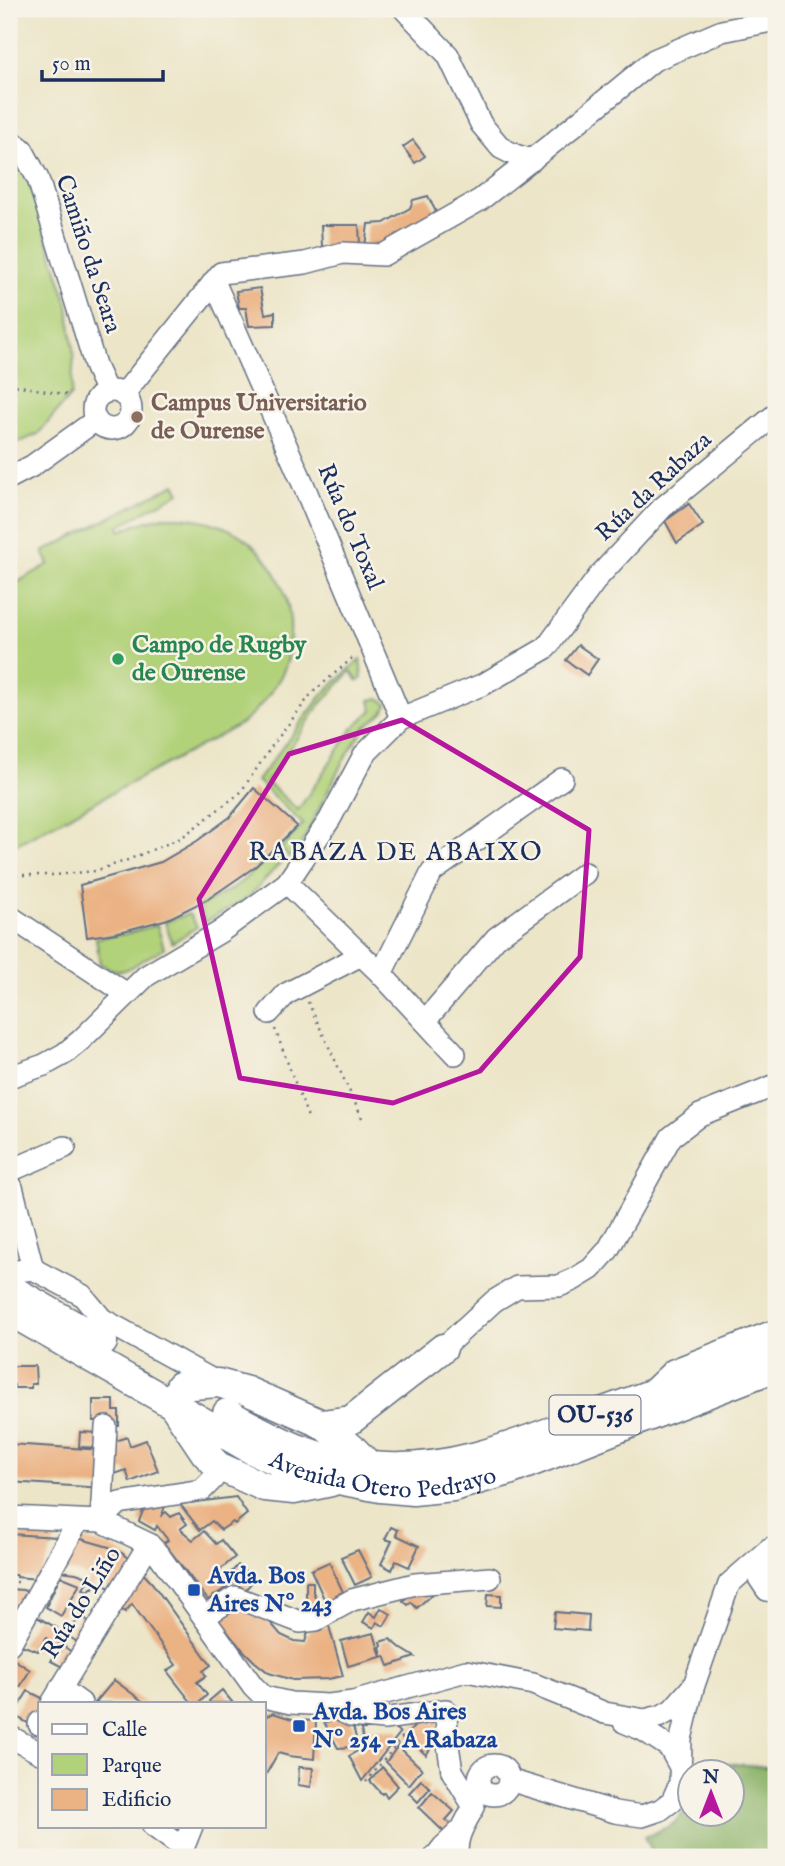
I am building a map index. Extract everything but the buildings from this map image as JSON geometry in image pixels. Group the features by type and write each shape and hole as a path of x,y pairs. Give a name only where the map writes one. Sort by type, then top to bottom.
{"main road":[{"name":"Avenida Otero Pedrayo","path":"18,1275 175,1394"},
{"name":"Avenida Otero Pedrayo","path":"9,1311 175,1394 216,1406 254,1451 301,1460 339,1480 380,1488 499,1450 776,1347"},
{"path":"322,1424 351,1420 443,1348"},
{"path":"175,1394 216,1406 247,1391 322,1424 362,1458 443,1348"},
{"name":"Avenida Otero Pedrayo","path":"301,1460 321,1457 362,1458 412,1479 453,1487 509,1471 776,1367"},
{"path":"175,1394 212,1460 264,1487 294,1490 339,1480"},
{"path":"212,1460 216,1406"},
{"path":"264,1487 301,1460 310,1439 293,1412"}],"street":[{"path":"404,9 449,55 481,124 501,148 532,160"},
{"path":"115,393 130,405 129,416 127,421 117,428 105,428 96,420 93,412 94,403 99,396 115,393 221,273 305,263 343,253 383,255 480,200 654,60 722,31 747,17 776,20"},
{"name":"Camiño da Seara","path":"9,139 22,149 38,179 96,368 115,393"},
{"name":"Rúa do Toxal","path":"215,281 401,718"},
{"name":"Rúa da Rabaza","path":"9,1077 44,1065 64,1054 146,976 220,932 287,883 330,819 364,755 401,718 484,684 546,648 599,576 662,509 776,414"},
{"path":"9,478 32,466 96,420"},
{"path":"381,974 432,872 562,779"},
{"path":"425,1021 496,938 585,873"},
{"path":"287,883 381,974 455,1054"},
{"path":"9,916 127,995"},
{"path":"269,1013 286,994 361,955"},
{"path":"443,1348 494,1301 517,1287 559,1286 592,1269 608,1250 671,1137 699,1115 776,1085"},
{"path":"9,1170 65,1147"},
{"path":"9,1185 12,1187 18,1275"},
{"path":"9,1248 18,1275"},
{"path":"18,1275 82,1295 102,1319 216,1406"},
{"path":"644,1397 673,1370 776,1330"},
{"path":"101,1521 106,1427"},
{"path":"101,1521 118,1503 202,1490 213,1479 212,1460"},
{"path":"9,1517 101,1521 149,1544 262,1700 328,1704 353,1702 466,1671 533,1684 605,1713 643,1730 669,1747 676,1760"},
{"path":"10,1644 78,1521"},
{"name":"Rúa do Liño","path":"77,1702 56,1696 149,1544"},
{"path":"680,1758 681,1739 694,1685 729,1584 776,1546"},
{"path":"776,1565 759,1578 767,1590 776,1592"},
{"path":"204,1617 235,1597 300,1622 316,1620 352,1600 415,1584 490,1578"},
{"path":"605,1713 645,1720 661,1716 673,1709 694,1685"},
{"path":"328,1704 351,1716 384,1719 446,1710 452,1771 479,1800"},
{"path":"9,1736 38,1752"},
{"path":"435,1857 460,1831 479,1800 502,1793 509,1780 615,1812 642,1816 660,1810 672,1801 676,1792"},
{"path":"156,1828 184,1846 191,1828"},
{"path":"458,1857 456,1849 460,1831"}],"path":[{"path":"9,384 68,395"},
{"path":"9,874 55,875 94,871 181,838 240,793 312,694 349,660 371,645"},
{"path":"301,986 362,1118"},
{"path":"269,1013 309,1120"},
{"path":"366,1782 421,1713"}],"highlighted area":[{"path":"402,720 589,830 580,957 480,1071 393,1103 240,1078 199,899 289,754"}],"green space":[{"path":"9,152 15,155 27,176 68,305 74,356 71,395 38,434 9,447"},
{"path":"175,484 180,492 119,526 120,531 143,522 177,517 220,525 248,541 277,575 287,602 290,616 289,656 284,671 269,695 243,723 9,848 9,587 49,564 43,552"},
{"path":"360,659 362,678 358,681 351,671 319,706 267,782 298,810 353,728 372,710 370,700 379,698 387,704 384,711 364,728 342,763 303,841 289,858 281,848 303,824 257,781 323,694"},
{"path":"274,853 282,861 249,897 205,922 198,907 234,888"},
{"path":"189,914 197,927 172,943 165,922"},
{"path":"157,925 164,948 122,971 100,964 96,938 125,934"},
{"path":"746,1765 776,1768 776,1857 655,1857 645,1837 676,1821 676,1828 746,1828"}],"place":[{"name":"Campus Universitario de Ourense","path":"137,417"},
{"name":"Campo de Rugby de Ourense","path":"118,659"},
{"name":"Avda. Bos Aires Nº 243","path":"194,1590"},
{"name":"Avda. Bos Aires Nº 254 - A Rabaza","path":"299,1726"}],"district":[{"name":"RABAZA DE ABAIXO","path":"396,852"}]}
